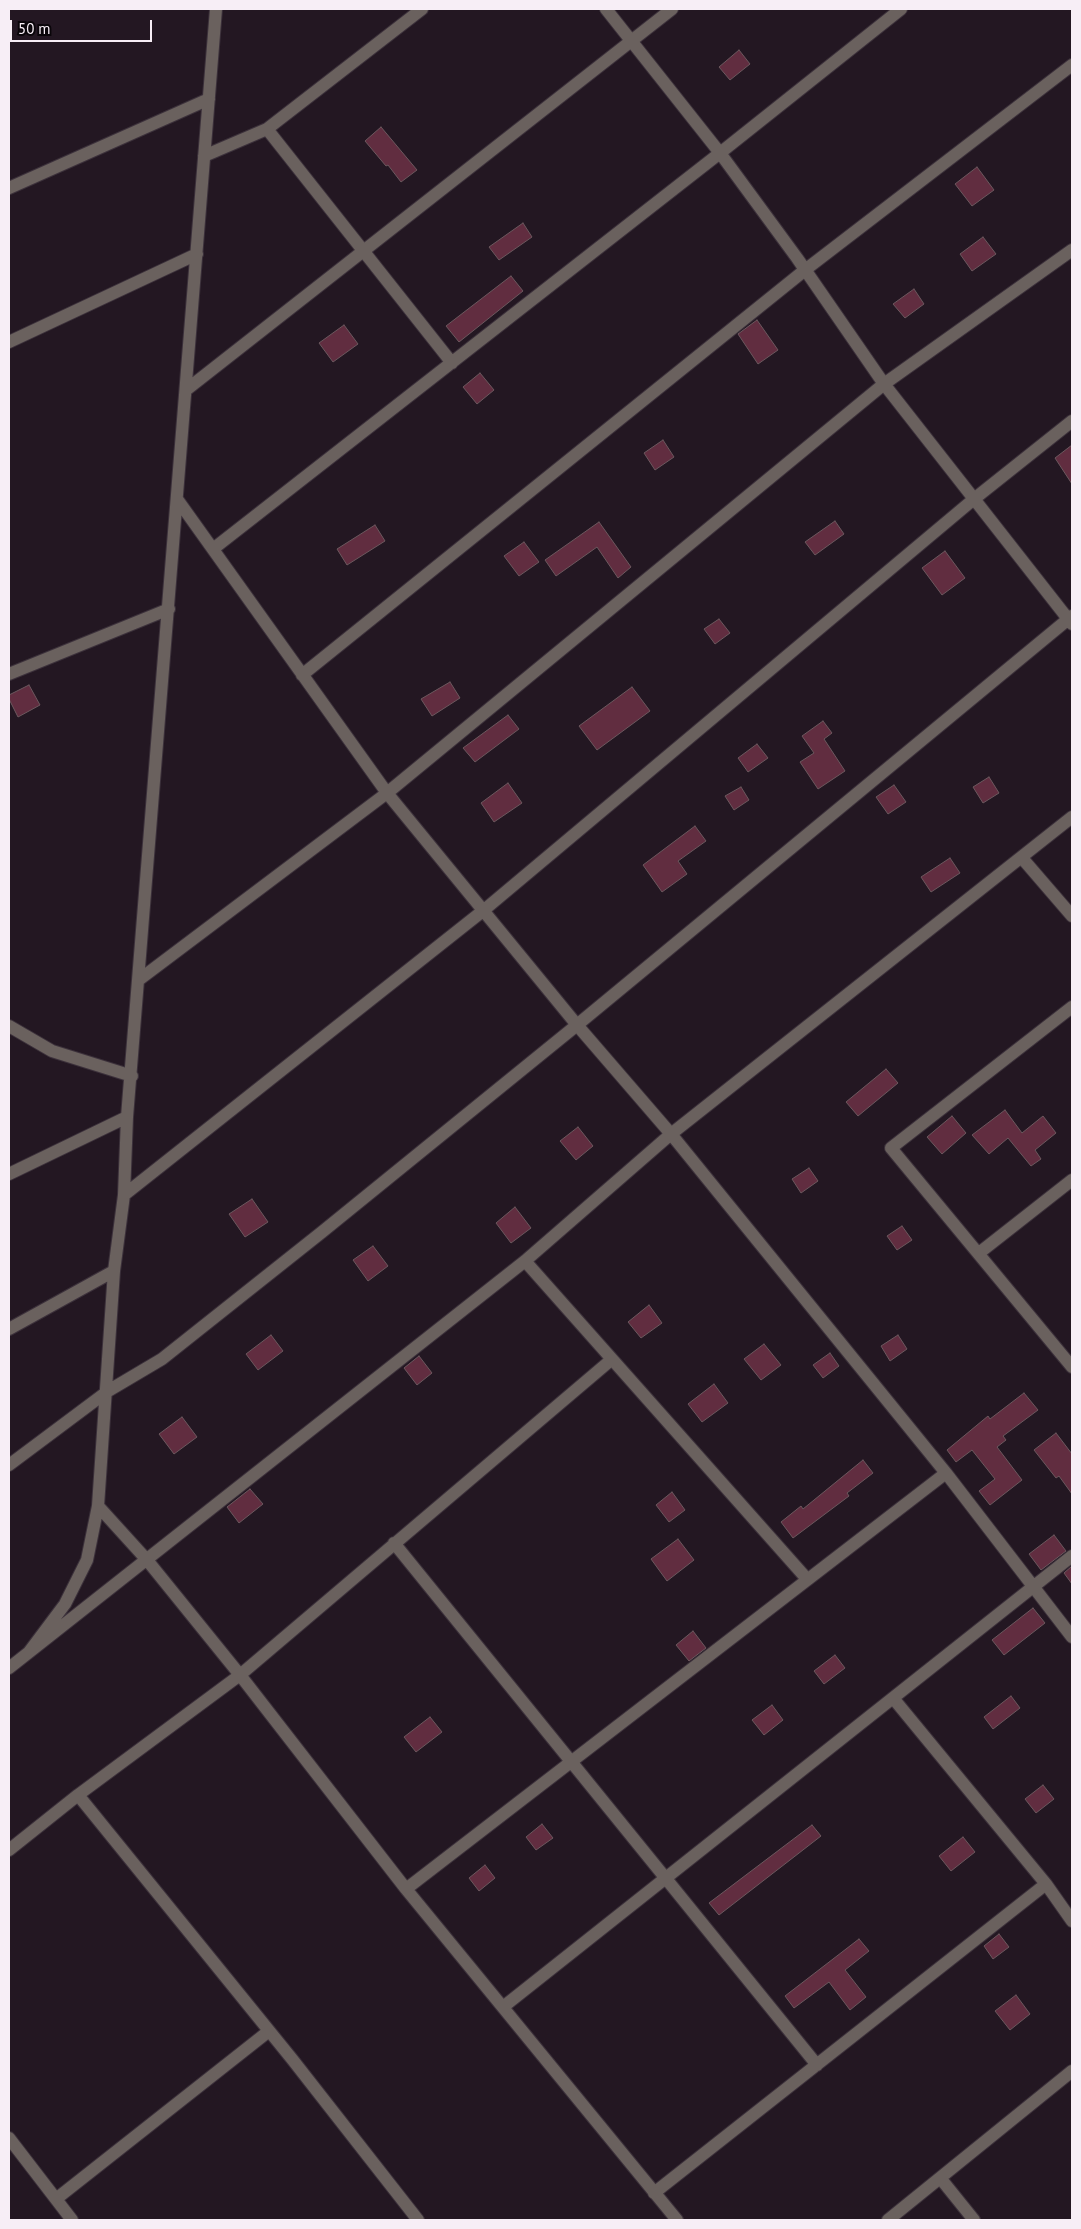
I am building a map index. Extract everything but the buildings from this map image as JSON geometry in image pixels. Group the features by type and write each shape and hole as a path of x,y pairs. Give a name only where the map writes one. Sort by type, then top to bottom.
{"street":[{"path":"29,1652 65,1604 86,1560 98,1506 108,1391 114,1271 124,1195 127,1117 140,979 216,9"},
{"path":"204,156 267,129 422,9"},
{"path":"9,1465 108,1391 162,1359 578,1025 1071,620 884,384 805,270 720,153 606,9"},
{"path":"186,390 365,252 672,9"},
{"path":"213,549 720,153 901,9"},
{"path":"302,674 805,270 1072,65"},
{"path":"9,188 209,99"},
{"path":"267,129 452,363"},
{"path":"140,979 386,793 884,384 1072,250"},
{"path":"9,342 197,254"},
{"path":"124,1195 484,910 974,499 1072,421"},
{"path":"177,499 386,793 671,1134 946,1473 1072,1637"},
{"path":"9,674 169,609"},
{"path":"9,1668 525,1261 671,1134 1072,817"},
{"path":"1022,858 1072,916"},
{"path":"1072,1007 891,1148 1072,1367"},
{"path":"9,1026 52,1051 132,1076"},
{"path":"9,1174 127,1117"},
{"path":"978,1253 1072,1180"},
{"path":"525,1261 807,1579"},
{"path":"9,1329 114,1271"},
{"path":"9,1850 78,1795 240,1675 612,1360"},
{"path":"406,1889 570,1760 946,1473"},
{"path":"98,1506 147,1560 240,1675 406,1889 504,2006 676,2220"},
{"path":"394,1543 816,2065"},
{"path":"504,2006 1072,1556"},
{"path":"893,1698 1046,1884 1072,1920"},
{"path":"78,1795 269,2031 418,2220"},
{"path":"654,2193 1046,1884"},
{"path":"56,2199 269,2031"},
{"path":"888,2220 1072,2071"},
{"path":"9,2138 72,2220"},
{"path":"941,2178 974,2220"}]}
